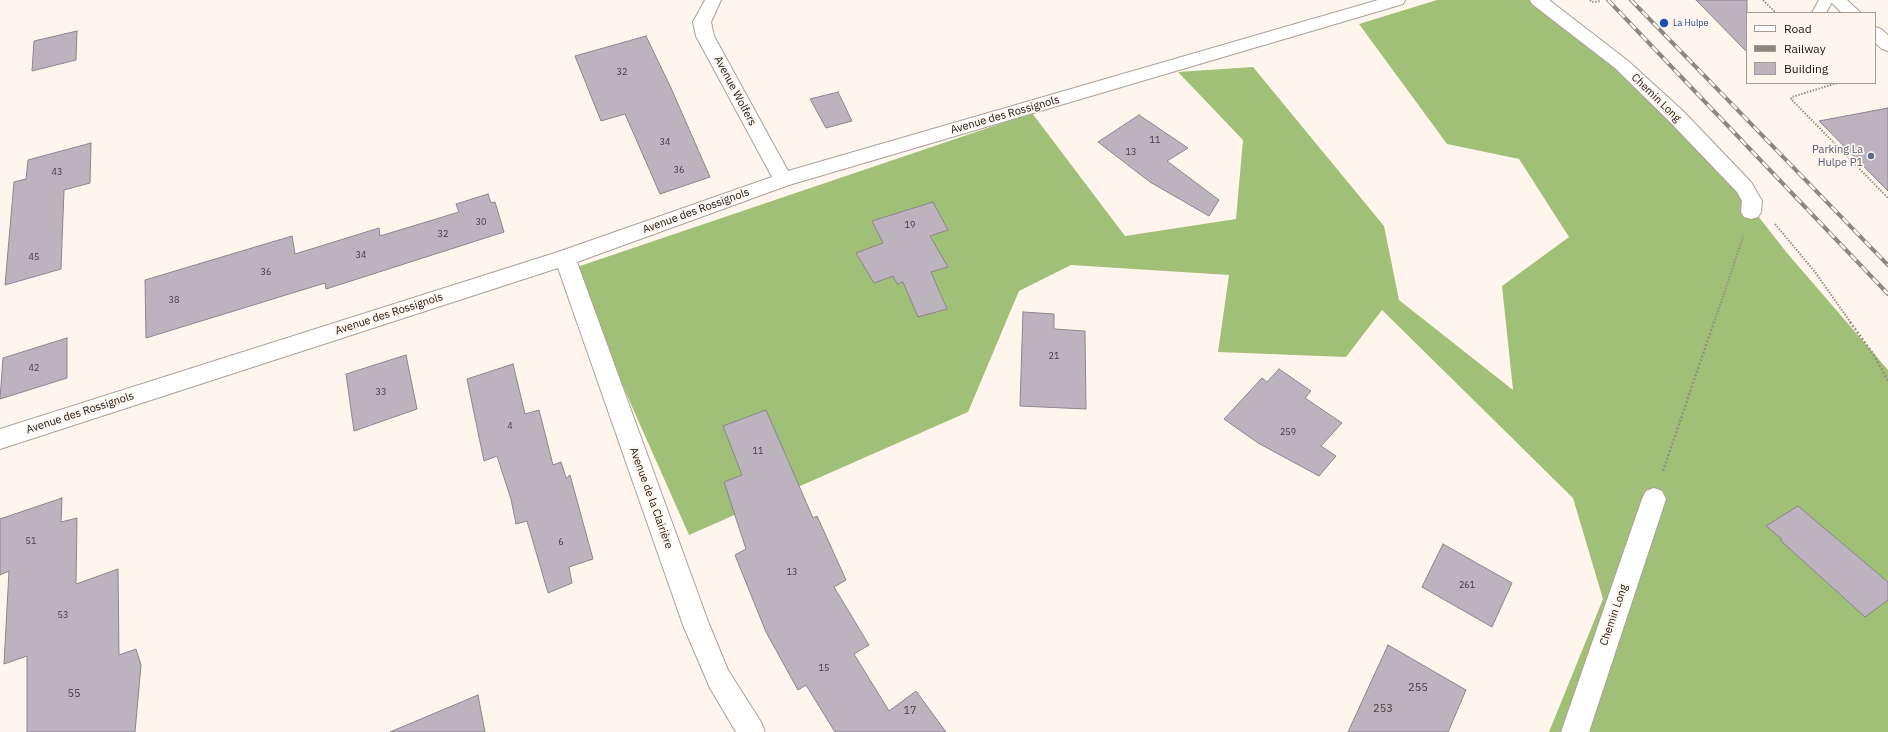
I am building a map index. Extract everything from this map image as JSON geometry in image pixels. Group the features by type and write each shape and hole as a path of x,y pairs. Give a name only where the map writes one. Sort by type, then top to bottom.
{"street":[{"name":"Avenue Wolfers","path":"713,0 702,22 705,36 783,180"},
{"name":"Avenue des Rossignols","path":"0,439 565,258 783,180 1397,0"},
{"name":"Chemin Long","path":"1538,0 1621,64 1722,162 1744,187 1752,206"},
{"path":"1837,0 1851,12"},
{"path":"1876,34 1888,45"},
{"name":"Avenue de la Clairière","path":"565,258 696,625 719,679 751,732"},
{"name":"Chemin Long","path":"1575,732 1654,499"}],"lane":[{"path":"1820,12 1826,0"}],"path":[{"path":"1590,0 1592,2 1601,1"},
{"path":"1763,0 1775,12"},
{"path":"1834,84 1792,96 1791,99 1888,198"},
{"path":"1654,499 1752,206 1785,236 1815,272 1874,355 1888,381"}],"green space":[{"path":"1437,0 1529,0 1625,72 1686,124 1787,253 1888,370 1888,732 1549,732 1603,599 1573,498 1382,310 1346,357 1218,352 1229,275 1071,265 1019,291 968,412 689,535 571,269 1032,113 1125,236 1236,219 1243,140 1178,72 1253,67 1384,226 1399,300 1513,390 1502,286 1569,237 1519,159 1447,144 1359,24"}],"building":[{"path":"1696,0 1747,0 1746,51"},
{"path":"77,31 76,60 32,71 34,41"},
{"path":"646,36 671,88 710,177 660,194 625,114 601,121 575,56"},
{"path":"838,92 852,121 826,128 810,99"},
{"name":"Parking La Hulpe P1","path":"1888,108 1888,191 1819,121"},
{"path":"1139,115 1188,148 1167,161 1219,200 1209,216 1150,182 1098,142"},
{"path":"91,143 90,183 64,190 61,269 5,285 14,182 26,179 28,160"},
{"path":"488,194 491,203 495,202 504,232 326,289 325,283 146,338 145,280 292,236 295,254 379,228 380,236 459,212 456,204"},
{"path":"933,202 948,230 930,236 948,267 931,272 947,309 918,317 903,282 897,284 893,276 874,283 856,253 883,243 872,221"},
{"path":"1023,312 1054,314 1054,329 1085,331 1086,409 1020,406"},
{"path":"67,338 67,378 0,399 3,358"},
{"path":"406,355 417,409 354,431 346,374"},
{"path":"513,364 525,414 539,410 553,465 561,462 566,478 570,475 593,559 569,567 572,583 548,593 527,521 516,524 511,499 497,456 484,461 467,379"},
{"path":"1279,369 1311,391 1305,398 1342,423 1321,446 1336,456 1319,476 1258,443 1224,419 1262,378 1267,382"},
{"path":"766,410 813,518 817,516 846,580 834,587 869,645 854,654 889,711 916,691 946,732 835,732 806,685 798,690 766,632 735,555 746,549 724,482 742,475 723,426"},
{"path":"62,498 61,522 77,518 76,584 118,569 119,655 136,649 141,665 135,732 27,732 27,656 4,664 9,571 0,575 0,519"},
{"path":"1798,506 1888,582 1888,600 1865,617 1780,540 1782,539 1766,526"},
{"path":"1443,544 1512,583 1492,627 1422,587"},
{"path":"1388,645 1466,690 1448,732 1348,732"},
{"path":"478,695 485,732 390,732"}],"railway":[{"path":"1608,0 1888,294"},
{"path":"1631,0 1888,265"}],"place":[{"name":"La Hulpe","path":"1664,23"},
{"name":"Parking La Hulpe P1","path":"1871,156"}]}
